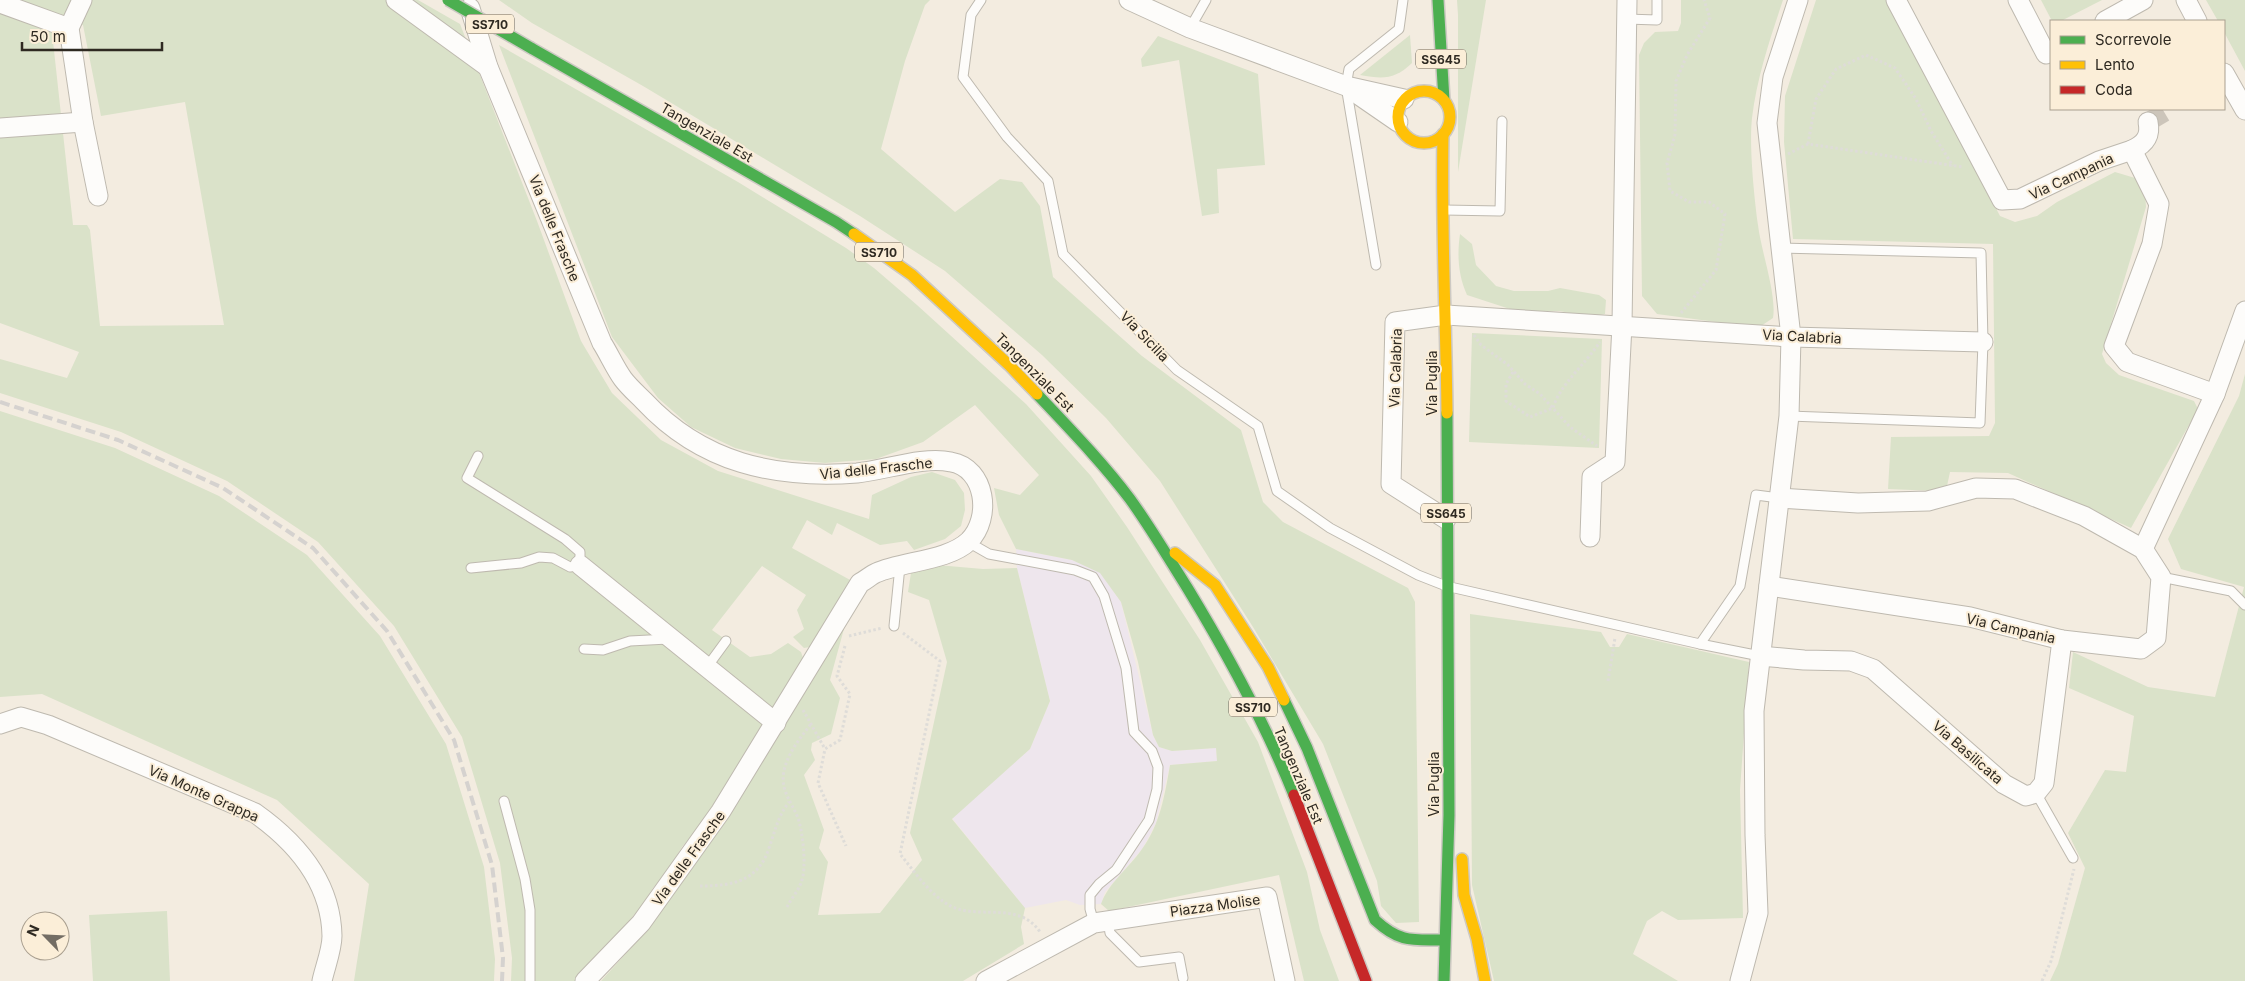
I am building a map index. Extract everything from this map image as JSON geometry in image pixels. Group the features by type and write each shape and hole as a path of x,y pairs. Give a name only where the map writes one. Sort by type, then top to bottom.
{"main road":[{"name":"Tangenziale Est","path":"448,0 836,222 912,275 1009,365 1091,451 1158,540 1224,648 1279,758 1366,981"},
{"name":"SS645","path":"1438,0 1444,100 1450,111 1450,123 1444,134"},
{"name":"SS645","path":"1429,54 1438,18"},
{"path":"1444,100 1437,94 1415,90 1398,110 1398,122 1403,134 1413,141 1424,143 1434,141 1444,134"},
{"name":"Via Puglia","path":"1444,134 1441,210 1446,314 1446,586 1449,815 1444,981"},
{"path":"1413,141 1420,158"},
{"name":"Via Puglia","path":"1431,184 1441,210"},
{"path":"1158,540 1215,585 1268,667 1307,748 1375,920 1391,935 1415,940 1444,940"},
{"path":"1449,815 1462,847 1464,895 1477,939 1486,981"},
{"path":"1327,884 1347,967"}],"street":[{"path":"82,0 69,28 83,122 98,196"},
{"path":"396,0 488,67"},
{"name":"Via delle Frasche","path":"467,0 488,67 602,343 623,379 655,413 684,436 720,456 762,469 807,475 859,473 929,460 952,462 969,472 978,483 984,501 980,524 968,542 946,553 876,573 860,583 794,695 721,811 641,923 585,981"},
{"path":"1130,0 1190,28 1346,86 1398,122"},
{"path":"1590,537 1592,477 1615,462 1615,325 1627,0"},
{"path":"1740,981 1758,914 1754,711 1789,416 1791,337 1767,123 1773,77 1798,0"},
{"name":"Via Campania","path":"1896,0 2002,200 2020,199 2099,161 2132,150"},
{"path":"2018,0 2046,54 2050,52"},
{"path":"2107,20 2143,0"},
{"path":"2186,0 2196,20"},
{"path":"0,3 69,28"},
{"path":"2225,76 2245,110"},
{"path":"1346,86 1415,90"},
{"path":"0,128 83,122"},
{"path":"2148,122 2150,132 2143,145 2132,150 2159,204 2152,244 2114,346 2127,362 2214,394"},
{"path":"2143,549 2214,394 2245,312"},
{"name":"Via Calabria","path":"1446,519 1391,484 1395,322 1446,314 1791,337 1983,342"},
{"path":"1779,498 1858,502 1928,501 1976,488 2015,490 2084,516 2143,549 2161,578"},
{"path":"580,565 776,723"},
{"name":"Via Campania","path":"1769,586 1970,617 2062,640 2141,649 2156,638 2161,578"},
{"path":"2036,793 2044,783 2062,640"},
{"name":"Via Basilicata","path":"1760,656 1804,660 1851,661 1872,669 2004,784 2026,796 2036,793"},
{"name":"Via Monte Grappa","path":"0,724 21,718 48,725 255,813 278,829 300,852 317,880 327,907 332,936 322,981"},
{"name":"Piazza Molise","path":"986,981 1101,922 1267,897 1285,981"}],"lane":[{"name":"Via Sicilia","path":"981,0 971,15 963,77 1007,137 1048,181 1062,254 1177,370 1258,426 1277,490 1330,528 1418,575 1446,586"},
{"path":"1190,28 1206,0"},
{"path":"1376,266 1346,86 1349,69 1399,29 1403,0"},
{"path":"1626,19 1657,20 1657,0"},
{"path":"1441,210 1500,211 1502,121"},
{"path":"1780,248 1981,253 1983,342 1980,422 1789,416"},
{"path":"471,568 521,562 539,557 553,558 570,567 580,565 580,552 565,539 467,478 478,456"},
{"path":"1700,644 1740,586 1756,495 1779,498"},
{"path":"968,542 989,554 1075,570 1093,577 1104,596 1126,668 1134,732 1152,751 1158,766 1157,789 1149,820 1132,849 1116,870 1099,884 1090,895 1090,909 1110,934 1139,962 1178,957 1183,978"},
{"path":"894,626 900,566"},
{"path":"2161,578 2231,591 2245,605"},
{"path":"1446,586 1760,656"},
{"path":"584,649 603,650 630,641 671,638"},
{"path":"707,667 726,641"},
{"path":"2036,793 2073,858"},
{"path":"504,801 530,910 530,981"}],"path":[{"path":"1673,328 1676,318 1716,270 1725,214 1709,202 1689,202 1670,191 1666,163 1675,135 1676,81 1687,56 1710,18 1704,0"},
{"path":"1808,144 1816,99 1836,69 1866,55 1895,68 1916,100 1931,131 1952,166"},
{"path":"1770,162 1808,144 1985,170"},
{"path":"1469,316 1472,333 1477,339 1553,408 1570,426 1615,462"},
{"path":"1553,408 1557,395 1590,358 1615,325"},
{"path":"1513,372 1506,384 1506,401 1530,417 1553,408"},
{"path":"1608,681 1616,625"},
{"path":"825,748 840,740 850,694 837,676 848,636 894,626 940,661 900,854 921,879 948,905 964,911 1000,911 1015,915 1034,924 1050,947"},
{"path":"794,695 825,748 818,783 846,846"},
{"path":"787,907 802,882 803,857 802,833 798,817 788,802 783,788 784,770 791,754 810,724"},
{"path":"700,886 722,886 750,878 768,851 779,815 788,802"},
{"path":"2042,981 2051,961 2075,871 2073,858"}],"shaded area":[{"path":"1016,549 1072,560 1100,572 1121,602 1153,735 1159,747 1172,751 1216,748 1217,761 1170,765 1156,823 1143,848 1105,892 1101,904 1080,905 1066,900 1025,908 952,818 1030,749 1050,701 1017,568"}],"green space":[{"path":"16,0 418,0 460,24 537,221 581,341 612,393 661,440 718,471 869,519 872,495 911,477 932,472 955,480 964,493 965,510 961,526 945,539 914,550 907,541 880,545 837,523 832,535 807,520 792,548 852,581 816,646 804,648 793,637 804,629 797,610 806,595 762,566 712,630 750,657 771,654 788,643 801,652 805,664 748,748 703,822 682,847 641,907 577,981 511,981 512,958 500,863 462,737 394,626 318,542 227,481 121,432 0,393 0,359 67,378 79,352 0,323 0,10 52,32 73,225 87,225 90,230 100,326 224,325 185,102 101,116 83,25"},
{"path":"499,0 930,0 925,5 905,61 881,149 955,212 1000,179 1022,182 1040,206 1053,277 1142,356 1241,430 1263,502 1283,522 1408,588 1415,602 1419,922 1396,923 1381,906 1377,881 1323,744 1253,627 1160,481 1106,418 1042,355 945,271 860,216 643,86 532,23"},
{"path":"1457,0 1486,0 1458,172 1458,15"},
{"path":"1681,0 1783,0 1761,73 1754,103 1751,129 1755,200 1774,308 1773,318 1761,326 1657,314 1642,296 1639,55 1644,43 1655,32 1678,31 1681,23"},
{"path":"1816,0 1888,0 2000,216 2015,222 2037,216 2057,202 2115,172 2135,178 2145,192 2146,207 2102,354 2106,363 2119,375 2194,401 2198,409 2131,528 2008,473 1950,472 1947,486 1936,491 1888,489 1891,437 1989,436 1995,423 1993,244 1793,239 1784,142 1785,96"},
{"path":"2041,0 2102,0 2063,20 2051,20"},
{"path":"2206,0 2245,0 2245,71 2225,34 2225,20 2217,20"},
{"path":"1410,35 1412,63 1406,69 1388,77 1360,75"},
{"path":"1158,36 1258,74 1265,165 1217,169 1219,213 1202,216 1179,60 1142,67 1141,59"},
{"path":"499,45 738,182 846,248 874,268 1026,404 1091,476 1127,527 1200,640 1258,742 1307,872 1320,930 1339,981 1304,981 1279,875 1109,911 1101,904 1109,889 1137,856 1153,830 1164,798 1170,765 1217,761 1216,748 1172,751 1159,747 1153,735 1138,662 1121,602 1100,573 1072,560 1016,549 999,515 994,488 1020,495 1039,475 975,405 923,442 876,459 825,463 781,459 735,448 691,427 658,398 612,337"},
{"path":"1460,234 1472,244 1476,265 1496,286 1514,291 1548,291 1560,288 1599,295 1606,300 1605,314 1587,317 1560,311 1516,311 1467,295 1459,265"},
{"path":"1472,333 1602,339 1599,448 1469,442"},
{"path":"2245,374 2245,981 2050,981 2058,964 2085,868 2068,833 2105,770 2126,772 2134,716 2069,688 2073,652 2148,687 2215,697 2244,587 2181,569 2168,539 2239,396"},
{"path":"0,411 115,448 219,496 307,555 380,636 446,744 484,867 495,959 494,981 354,981 369,884 277,800 42,694 0,697"},
{"path":"937,565 983,569 1017,568 1050,701 1030,749 952,819 1025,908 1021,927 1024,944 963,981 601,981 650,927 730,813 845,625 830,680 840,698 831,734 812,743 811,750 815,760 804,775 824,830 819,848 828,862 818,915 880,913 922,860 910,833 947,662 929,600 908,592 911,573"},
{"path":"1470,614 1601,632 1610,647 1619,647 1627,634 1749,662 1740,790 1743,918 1678,920 1662,911 1647,921 1633,954 1678,981 1494,981 1472,885"},
{"path":"167,911 170,981 93,981 89,915"}],"tunnel":[{"path":"2148,122 2168,110"}],"railway":[{"path":"0,402 118,440 223,488 313,548 387,631 454,740 492,865 503,958 502,981"}],"traffic: fast":[{"path":"448,0 531,48"},
{"path":"1438,0 1444,100"},
{"path":"531,48 854,234"},
{"path":"1037,394 1108,472 1153,532 1231,664 1271,742 1294,795"},
{"path":"1444,981 1449,815 1447,413"},
{"path":"1284,700 1307,748 1375,920 1392,933 1407,939 1444,940"}],"traffic: slow":[{"path":"1419,91 1429,91 1439,95 1446,102 1450,117 1446,132 1439,139 1429,143 1419,143 1409,139 1402,132 1398,122 1398,112 1402,102 1409,95 1419,91"},
{"path":"1443,134 1443,239 1447,413"},
{"path":"854,234 912,275 1009,365 1037,394"},
{"path":"1175,553 1215,585 1268,667 1284,700"},
{"path":"1462,859 1464,895 1477,939 1485,981"}],"traffic: jam":[{"path":"1294,795 1366,981"}]}
